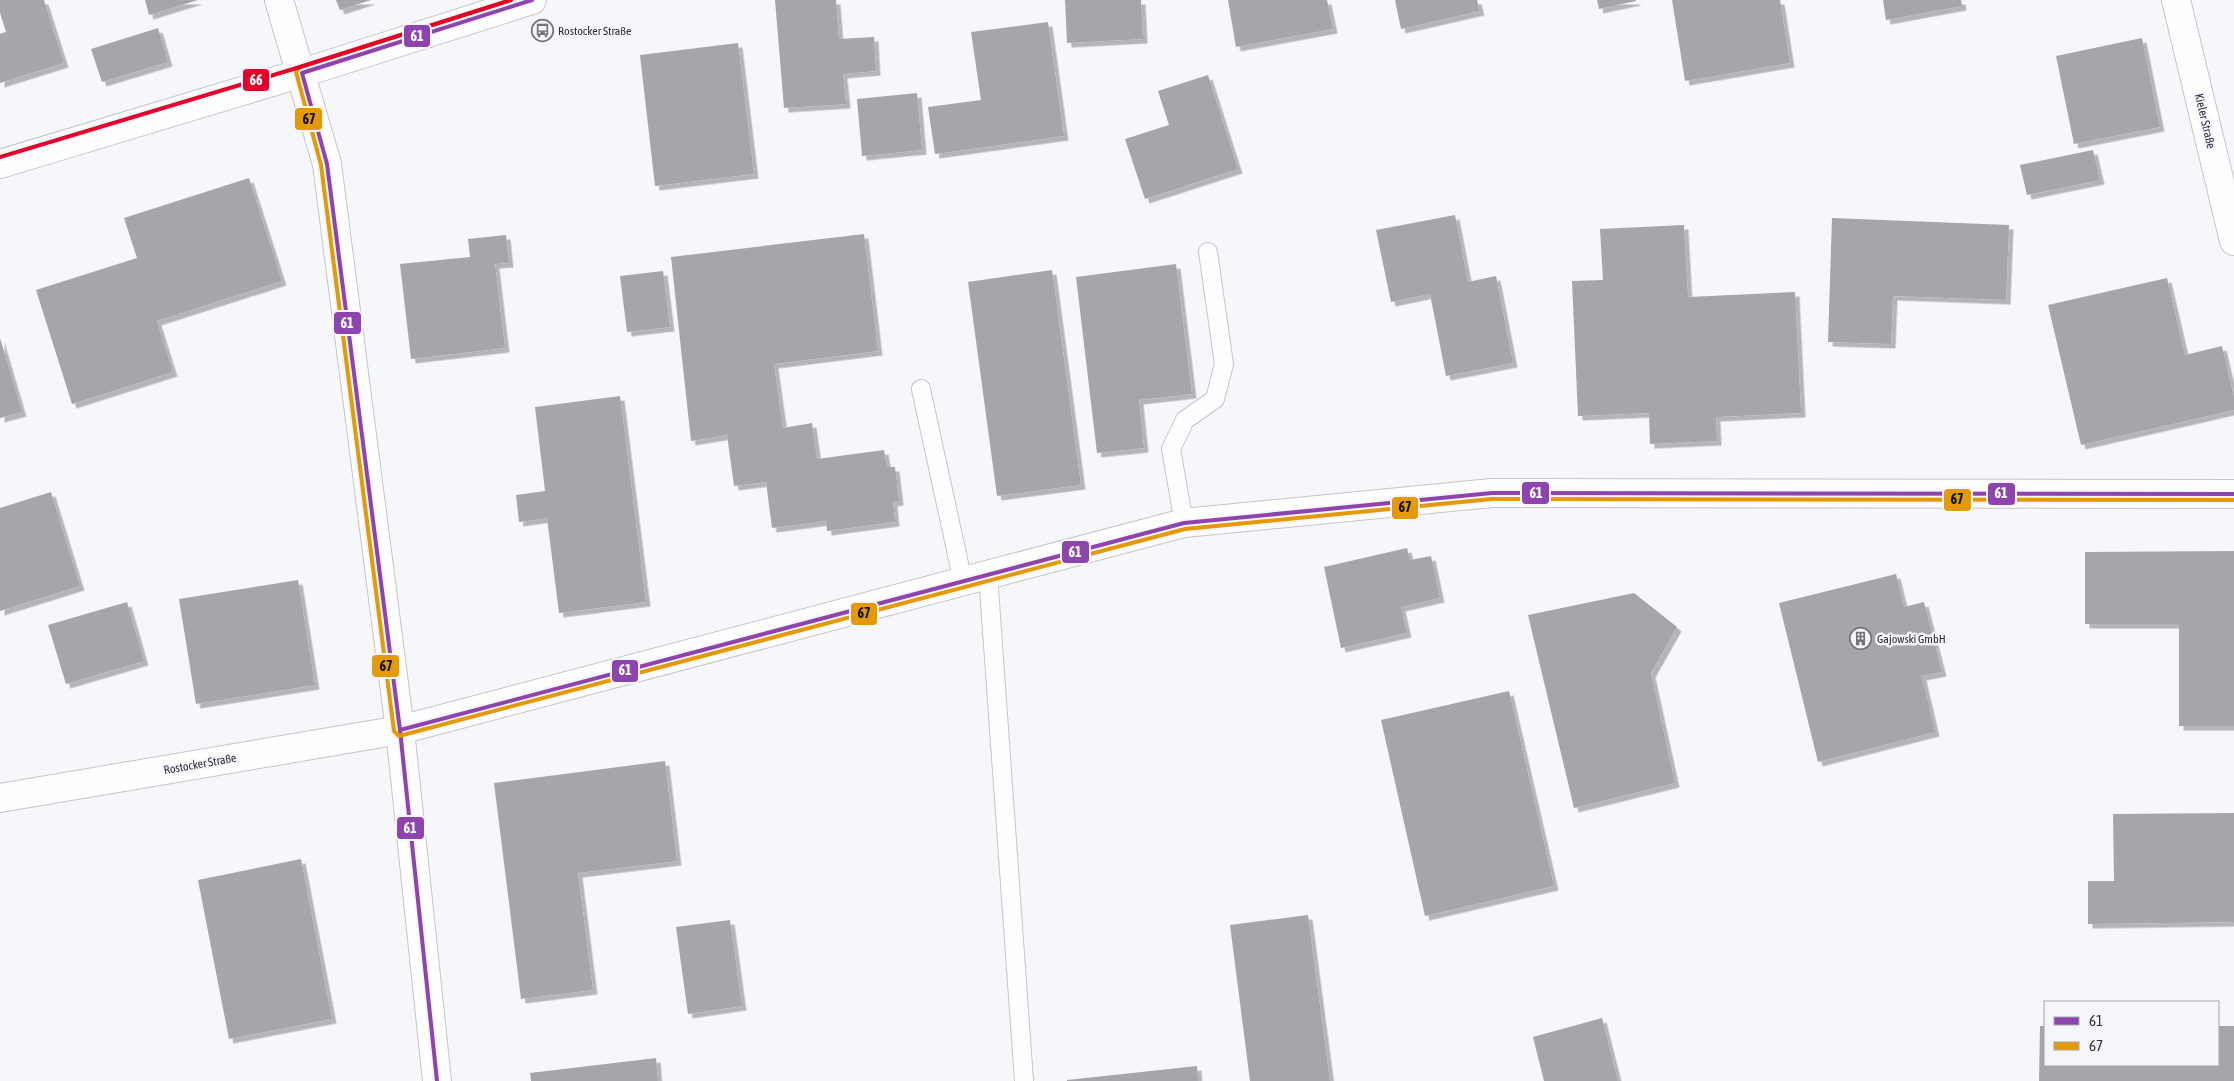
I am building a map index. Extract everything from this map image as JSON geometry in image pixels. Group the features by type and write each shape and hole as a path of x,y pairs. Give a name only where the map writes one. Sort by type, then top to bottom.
{"street":[{"path":"279,0 302,73 327,164 400,730 437,1081"},
{"path":"0,164 302,73 532,0"},
{"name":"Kieler Straße","path":"2176,0 2234,241"},
{"name":"Rostocker Straße","path":"0,798 400,730 1184,523 1492,493 2234,494"}],"lane":[{"path":"1184,523 1171,449 1185,420 1215,399 1224,364 1208,252"},
{"path":"920,389 963,582"},
{"path":"988,574 1024,1081"}],"building":[{"path":"0,0 44,0 64,63 0,83 0,34 6,32 0,13"},
{"path":"145,0 198,0 149,15"},
{"path":"336,0 371,0 340,10"},
{"path":"775,0 836,0 839,39 874,37 876,71 843,74 846,104 784,108"},
{"path":"1065,0 1141,0 1143,39 1067,43"},
{"path":"1228,0 1327,0 1333,29 1236,47"},
{"path":"1395,0 1477,0 1480,11 1401,29"},
{"path":"1597,0 1636,0 1636,1 1599,9"},
{"path":"1672,0 1780,0 1790,63 1685,81"},
{"path":"1883,0 1961,0 1962,6 1886,20"},
{"path":"1048,22 1064,136 935,154 928,107 981,100 971,32"},
{"path":"158,28 168,62 102,82 91,49"},
{"path":"2142,38 2160,127 2074,144 2056,56"},
{"path":"738,43 754,174 655,186 640,55"},
{"path":"1208,75 1238,169 1145,199 1125,139 1169,125 1158,91"},
{"path":"917,93 922,150 862,156 857,99"},
{"path":"2093,150 2100,180 2027,195 2020,165"},
{"path":"249,178 282,281 157,321 173,372 72,404 36,290 137,258 124,218"},
{"path":"1455,215 1468,282 1496,276 1513,363 1446,376 1430,294 1391,302 1376,230"},
{"path":"1832,218 2009,225 2006,300 1893,296 1891,344 1828,342"},
{"path":"1684,225 1688,297 1795,292 1801,413 1716,417 1717,441 1650,444 1649,413 1578,416 1572,281 1603,280 1600,229"},
{"path":"864,234 878,351 774,364 783,428 812,423 817,459 884,450 887,467 895,467 899,501 893,502 895,522 827,531 826,521 772,528 766,482 734,486 727,435 691,441 671,257"},
{"path":"506,235 509,263 495,264 505,348 411,359 400,264 470,257 468,239"},
{"path":"1176,264 1192,394 1139,400 1144,448 1097,453 1076,277"},
{"path":"1052,270 1081,485 997,496 968,282"},
{"path":"663,271 670,327 627,332 620,276"},
{"path":"2167,278 2185,355 2222,346 2234,397 2234,410 2081,445 2048,305"},
{"path":"0,338 22,412 0,418"},
{"path":"620,396 646,602 559,613 547,518 519,522 516,495 545,491 535,407"},
{"path":"51,492 80,586 0,611 0,508"},
{"path":"1407,548 1410,560 1431,556 1440,598 1401,607 1407,633 1341,648 1324,567"},
{"path":"2234,551 2234,726 2179,726 2179,624 2085,624 2085,552"},
{"name":"Gajowski GmbH","path":"1896,574 1904,607 1924,602 1942,672 1922,676 1935,732 1818,762 1779,603"},
{"path":"298,580 315,685 196,704 179,599"},
{"path":"1634,593 1677,627 1651,673 1675,783 1574,808 1528,615"},
{"path":"127,602 144,661 66,684 48,625"},
{"path":"1509,691 1554,886 1425,916 1381,720"},
{"path":"665,761 677,861 578,873 593,990 521,999 494,783"},
{"path":"2234,813 2234,922 2088,924 2088,881 2114,881 2113,814"},
{"path":"301,859 332,1019 229,1039 198,880"},
{"path":"1308,915 1330,1081 1250,1081 1230,925"},
{"path":"730,920 742,1006 688,1014 676,927"},
{"path":"1602,1018 1618,1081 1544,1081 1533,1037"},
{"path":"2040,1026 2044,1026 2044,1066 2219,1066 2219,1026 2234,1026 2234,1081 2039,1081"},
{"path":"656,1058 658,1081 531,1081 530,1073"},
{"path":"1197,1066 1198,1081 1067,1081 1067,1080"}],"transit line":[{"name":"67","path":"511,0 300,67 296,72 321,165 394,731 399,736 1185,529 1492,499 2234,500"},
{"name":"66","path":"0,157 300,67 511,0"},
{"name":"61","path":"302,73 532,0"},
{"name":"61","path":"302,73 327,164 400,730 437,1081"},
{"name":"61","path":"400,730 1184,523 1492,493 2234,494"}],"place":[{"name":"Rostocker Straße","path":"542,31"},
{"name":"Gajowski GmbH","path":"1861,639"}]}
